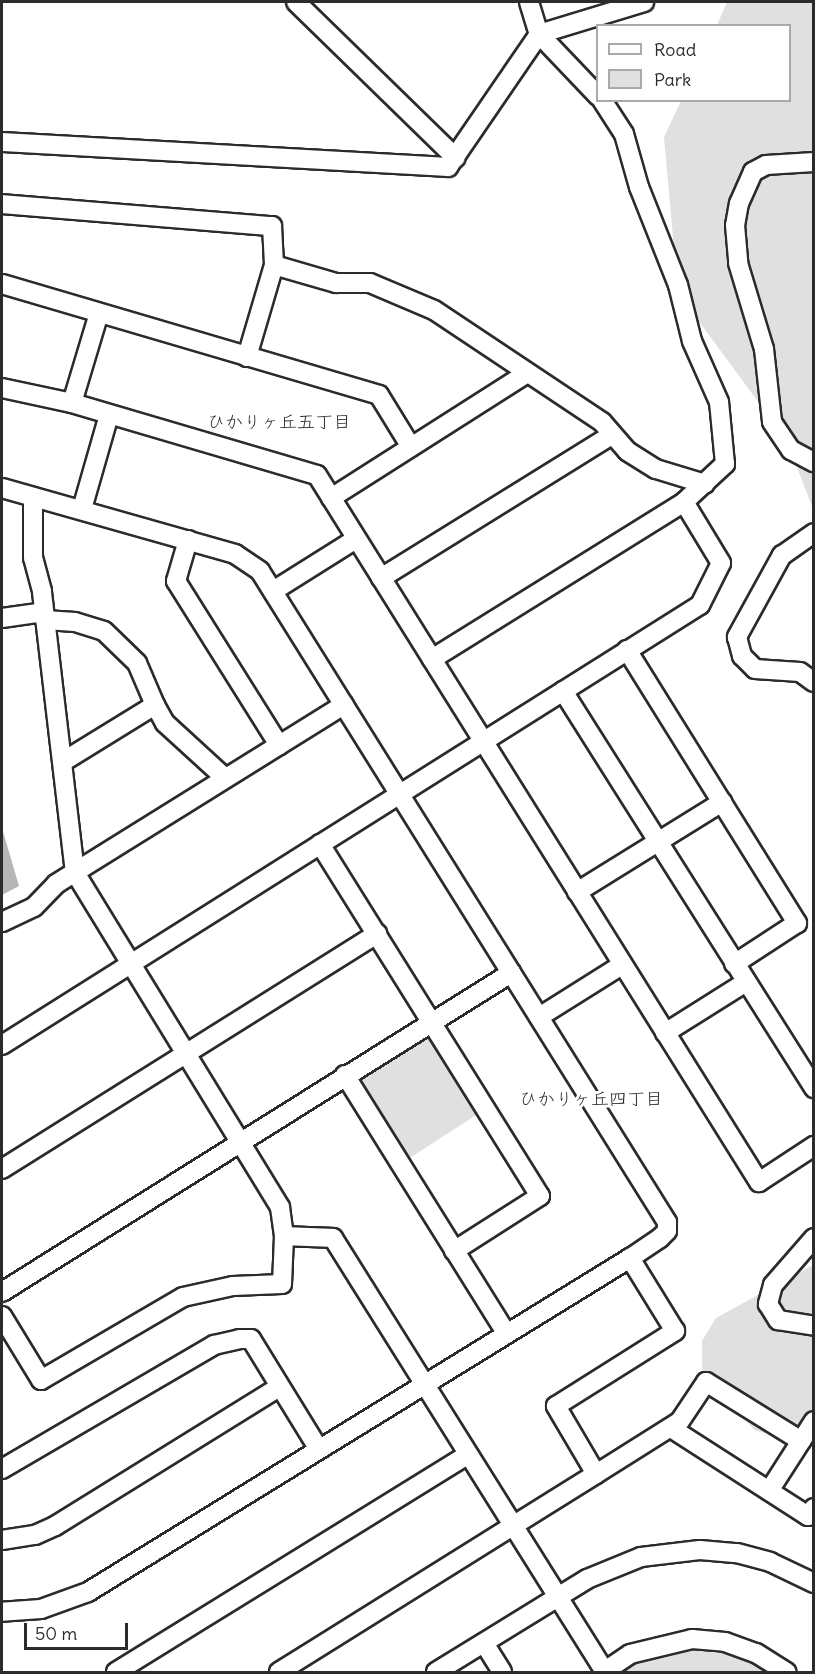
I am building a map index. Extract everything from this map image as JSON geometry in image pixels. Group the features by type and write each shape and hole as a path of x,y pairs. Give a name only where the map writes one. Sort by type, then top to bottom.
{"street":[{"path":"296,2 456,158"},
{"path":"529,2 539,34 596,95"},
{"path":"2,142 448,166 456,158 539,34 644,2"},
{"path":"432,659 684,502 725,464 719,402 692,340 678,285 639,187 624,134 603,102"},
{"path":"813,162 766,165 753,172 739,203 735,225 738,263 764,349 772,422 786,445 813,462"},
{"path":"2,204 272,226 274,265 248,357"},
{"path":"274,265 336,283 370,283 434,310 602,422 627,451 656,469 705,484"},
{"path":"2,284 379,395 411,447"},
{"path":"72,404 99,313"},
{"path":"331,498 527,373"},
{"path":"2,387 72,404 316,475 759,1182 813,1146"},
{"path":"82,509 110,415"},
{"path":"381,578 612,435"},
{"path":"2,488 188,540 249,561 273,591 402,793 538,1017 667,1222 667,1231 630,1258 425,1385 318,1448 88,1592 41,1609 2,1612"},
{"path":"2,1316 7,1337 41,1380 183,1297 233,1286 282,1284 284,1236 280,1207 75,873 64,761 44,616 33,558 33,497"},
{"path":"2,1045 484,743 700,604 721,562 684,502"},
{"path":"813,533 782,555 737,636 742,656 755,669 800,672 813,682"},
{"path":"273,591 356,539"},
{"path":"188,540 176,581 279,745"},
{"path":"2,618 44,616 104,631 137,663 154,705 165,723 225,778"},
{"path":"627,651 797,923 734,964"},
{"path":"563,691 813,1088"},
{"path":"64,761 154,705"},
{"path":"2,922 33,908 56,884 344,705"},
{"path":"577,892 722,802"},
{"path":"320,844 540,1196 454,1251"},
{"path":"2,1169 377,934"},
{"path":"538,1017 621,964"},
{"path":"2,1292 511,973"},
{"path":"665,1033 746,982"},
{"path":"345,1075 507,1334"},
{"path":"284,1236 333,1238 605,1672 630,1654 692,1639 725,1642 756,1653 786,1672"},
{"path":"813,1238 773,1285 768,1304 778,1320 813,1326"},
{"path":"596,1474 556,1406 675,1331 630,1258"},
{"path":"2,1469 214,1345 251,1339 318,1448"},
{"path":"279,1672 670,1428 680,1421 706,1382 801,1441"},
{"path":"2,1540 35,1535 55,1526 279,1387"},
{"path":"769,1491 813,1421"},
{"path":"670,1428 808,1516 813,1508"},
{"path":"116,1672 468,1455"},
{"path":"436,1672 557,1596 612,1566 642,1557 681,1551 737,1553 770,1562 813,1583"},
{"path":"484,1643 502,1672"}],"green space":[{"path":"727,2 813,2 813,509 787,441 678,293 664,137 681,102 791,102 791,24 717,24"},
{"path":"426,1033 432,1035 481,1112 405,1161 356,1082 357,1077"},
{"path":"813,1265 813,1446 754,1430 702,1369 702,1341 716,1318"},
{"path":"683,1647 740,1653 777,1672 616,1672 636,1660"}],"shaded area":[{"path":"2,828 19,886 2,895"}],"district":[{"name":"ひかりヶ丘五丁目","path":"279,422"},
{"name":"ひかりヶ丘四丁目","path":"591,1099"}]}
